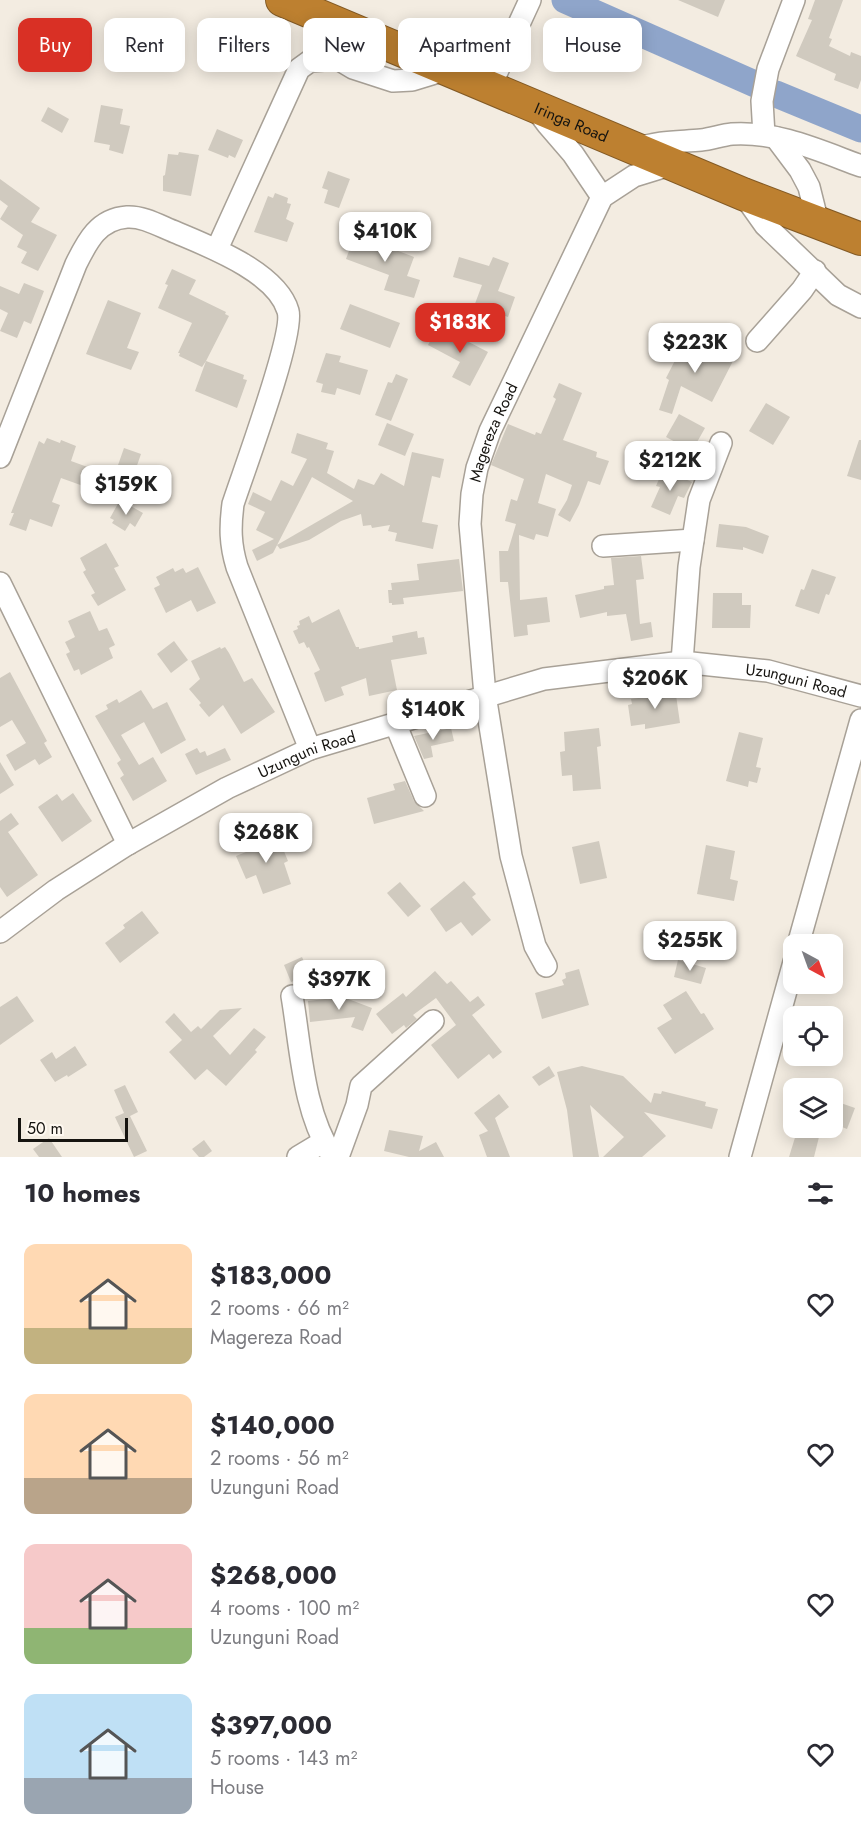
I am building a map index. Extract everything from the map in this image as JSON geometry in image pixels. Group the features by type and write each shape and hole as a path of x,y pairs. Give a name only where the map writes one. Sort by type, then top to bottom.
{"highway":[{"name":"Iringa Road","path":"282,0 398,48"},
{"name":"Iringa Road","path":"455,72 743,194 861,239"}],"street":[{"path":"490,87 530,0"},
{"path":"794,0 768,69 762,101 770,137 800,170 809,187 818,223"},
{"path":"217,249 299,69 310,61 338,58 353,68 393,81 412,80 438,72"},
{"path":"534,106 573,154 602,197 634,176 673,164"},
{"path":"637,149 653,143 702,140 733,134 770,137 794,142 861,166"},
{"path":"743,194 765,225 838,295 861,307"},
{"name":"Magereza Road","path":"546,966 535,946 511,856 485,695 471,524 472,494 477,468 490,431 602,197"},
{"path":"0,457 76,264 88,240 104,225 126,217 147,220 217,249 244,264 275,289 288,312 286,340 233,504 229,531 237,567 310,749"},
{"path":"757,341 802,290 815,271"},
{"path":"682,662 699,500 721,443"},
{"path":"603,546 693,540"},
{"path":"0,584 128,844"},
{"name":"Uzunguni Road","path":"0,932 56,890 128,844 227,788 310,749 485,695 544,679 682,662 768,671 861,696"},
{"path":"801,934 861,720"},
{"path":"395,723 425,796"},
{"path":"740,1157 785,994"},
{"path":"292,996 308,1096 332,1152"},
{"path":"332,1152 357,1105 361,1086 433,1021"},
{"path":"298,1157 332,1152"}],"building":[{"path":"678,0 725,0 718,17"},
{"path":"815,0 843,0 829,38 832,39 829,46 850,56 851,52 861,56 861,80 858,89 834,80 836,74 796,56 812,20 808,19"},
{"path":"101,105 123,109 120,124 130,126 123,154 109,150 110,145 94,142"},
{"path":"48,107 69,119 62,133 41,121"},
{"path":"217,129 243,140 235,158 229,155 228,158 208,150"},
{"path":"179,152 199,155 191,196 163,191 163,176 168,154 178,155"},
{"path":"328,171 350,179 339,208 324,203 328,190 322,188"},
{"path":"0,179 40,208 31,222 57,235 38,271 21,263 27,252 17,247 23,235 0,219 8,206 0,200"},
{"path":"275,193 288,198 287,203 291,204 286,219 294,223 287,242 254,232 268,196 273,198"},
{"path":"378,230 392,233 388,247 414,257 407,276 420,280 414,298 384,290 389,275 346,259 355,235 375,242"},
{"path":"459,257 489,266 493,257 509,263 498,291 515,297 508,317 491,311 489,314 473,309 482,285 453,277"},
{"path":"172,269 196,280 189,294 226,312 225,314 229,316 202,367 179,356 180,353 178,353 192,323 158,308"},
{"path":"24,283 44,291 31,324 24,321 17,338 0,331 8,313 0,309 0,286 19,294"},
{"path":"108,300 141,313 127,348 139,352 131,370 86,354"},
{"path":"350,304 400,323 390,348 340,329"},
{"path":"438,326 488,352 470,386 452,377 460,362 428,345"},
{"path":"686,339 718,355 720,352 734,359 712,402 681,386 672,414 659,410 669,380 666,378"},
{"path":"326,353 341,356 339,362 368,370 360,395 337,388 335,395 321,392 323,384 316,382"},
{"path":"206,361 244,375 243,379 247,380 237,408 195,391"},
{"path":"396,374 408,379 391,421 375,415 388,382 392,383"},
{"path":"559,383 582,393 563,440 597,452 596,457 609,461 600,485 588,481 570,522 558,515 567,500 572,485 546,474 538,503 556,509 548,537 536,534 534,540 519,535 520,600 547,597 550,622 527,625 528,635 514,637 508,582 500,582 499,551 508,551 516,524 505,521 511,499 517,501 524,479 491,465 508,424 535,435 536,432 541,434 556,399 553,397"},
{"path":"766,403 790,417 773,445 749,431"},
{"path":"679,414 705,428 692,451 666,437"},
{"path":"387,423 414,434 405,456 378,445"},
{"path":"297,433 328,443 326,449 334,451 327,473 354,489 358,479 374,485 381,473 404,486 412,452 444,459 440,478 432,476 422,522 438,525 433,549 395,541 397,533 388,531 390,525 372,528 371,525 363,526 361,514 341,521 309,540 280,549 277,545 273,553 257,561 252,550 274,539 256,530 265,512 248,504 253,492 271,501 281,480 293,486 307,459 291,453","holes":["312,477 353,501 277,545"]},
{"path":"47,438 76,446 71,461 93,469 86,487 61,478 52,502 60,505 52,527 30,519 26,531 9,525 14,513 11,513 39,441 44,444"},
{"path":"859,440 861,440 861,480 847,476"},
{"path":"124,448 141,454 134,474 117,468"},
{"path":"663,470 692,482 684,498 678,496 670,515 651,507 660,487 656,486"},
{"path":"120,500 143,513 135,527 130,523 125,531 112,523 114,520 110,518"},
{"path":"719,524 746,527 769,536 763,554 743,547 743,550 716,547"},
{"path":"106,543 119,566 114,568 126,590 98,606 91,595 95,593 83,572 86,570 80,558"},
{"path":"641,556 644,579 636,580 640,624 651,622 653,637 631,641 626,614 607,616 607,612 580,618 575,595 614,585 611,558"},
{"path":"459,559 463,591 403,598 404,604 389,603 388,590 392,590 391,583 419,580 417,564"},
{"path":"198,567 216,603 197,612 191,600 166,613 154,588 160,585 156,577 173,568 175,572 183,568 186,573"},
{"path":"812,569 836,577 829,595 826,594 819,614 795,606"},
{"path":"713,593 742,593 742,605 751,605 750,628 712,628"},
{"path":"339,609 359,649 393,642 392,636 417,631 418,638 424,637 427,654 391,660 397,690 369,696 366,678 341,687 344,695 325,702 314,673 320,670 309,647 307,648 304,642 299,644 293,631 298,629 299,621 309,616 312,623"},
{"path":"90,611 99,631 107,628 115,645 109,648 113,658 81,675 79,669 74,671 66,654 70,652 65,642 75,637 68,621"},
{"path":"174,641 188,660 171,673 157,654"},
{"path":"220,647 221,649 225,647 244,682 252,678 275,712 241,734 223,705 209,717 189,689 200,679 191,661"},
{"path":"10,672 47,741 44,743 52,757 39,765 35,759 15,771 6,755 26,743 12,720 0,727 0,678"},
{"path":"675,688 680,723 645,729 645,724 631,726 628,705 632,704 631,699 646,697 646,693"},
{"path":"141,690 153,709 167,702 186,740 161,754 144,722 121,735 139,765 153,757 167,781 133,801 120,778 124,775 117,763 121,760 95,716 108,709 106,705 117,699 119,703"},
{"path":"451,728 454,741 431,746 433,757 424,759 414,736"},
{"path":"599,728 601,746 597,747 601,789 573,791 572,775 562,776 560,752 565,751 564,732"},
{"path":"739,732 763,738 756,767 761,768 757,783 749,781 748,787 726,781"},
{"path":"197,748 200,753 205,751 207,756 225,748 231,760 196,775 185,754"},
{"path":"0,762 14,785 0,794"},
{"path":"405,781 414,801 424,811 374,824 367,798 395,790 393,784"},
{"path":"73,793 92,821 62,842 38,807 57,794 62,801"},
{"path":"11,813 19,824 8,832 38,875 7,897 0,887 0,821"},
{"path":"276,832 288,861 284,863 291,884 263,894 256,875 246,879 236,856 256,848 253,841"},
{"path":"599,841 607,878 580,884 572,847"},
{"path":"706,845 735,851 730,879 738,881 734,901 697,894"},
{"path":"464,881 476,894 472,897 491,920 472,936 461,922 446,932 430,909"},
{"path":"400,882 421,906 408,917 387,893"},
{"path":"142,911 159,933 120,963 105,943 125,928 123,925"},
{"path":"302,957 310,975 291,982 284,965"},
{"path":"678,960 706,968 701,984 674,977"},
{"path":"579,969 589,1005 542,1019 535,993 564,985 562,980 566,978 565,973"},
{"path":"435,971 447,984 451,981 470,1002 478,996 485,1005 472,1015 502,1052 493,1059 489,1054 458,1079 431,1045 456,1025 436,998 413,1015 417,1019 406,1028 404,1025 392,1034 376,1014 403,993 406,997"},
{"path":"686,991 714,1029 675,1054 657,1028 672,1019 663,1005"},
{"path":"17,996 34,1021 0,1045 0,1007"},
{"path":"343,997 372,1008 363,1031 351,1027 355,1017 310,1022 308,1001"},
{"path":"242,1008 213,1036 230,1055 254,1028 266,1037 255,1050 257,1052 226,1086 207,1069 195,1080 169,1052 182,1040 165,1022 174,1013 191,1032 198,1026 201,1029 220,1010"},
{"path":"75,1046 87,1065 55,1082 40,1060 52,1052 56,1059"},
{"path":"549,1066 555,1076 539,1086 532,1077"},
{"path":"582,1066 623,1076 651,1103 654,1093 661,1094 662,1091 706,1102 705,1106 718,1109 712,1129 644,1112 666,1136 642,1157 603,1157 624,1137 590,1105 599,1157 573,1157 567,1110 557,1072"},
{"path":"125,1085 138,1112 130,1116 147,1151 134,1157 115,1117 124,1113 114,1090"},
{"path":"499,1094 509,1107 495,1118 510,1157 487,1157 479,1135 488,1131 474,1113"},
{"path":"843,1104 855,1108 847,1129 843,1127"},
{"path":"389,1130 423,1136 419,1151 436,1142 444,1157 409,1157 384,1151"},
{"path":"49,1138 62,1157 39,1157 33,1149"},
{"path":"795,1138 819,1138 814,1157 789,1157"},
{"path":"204,1140 212,1151 204,1157 199,1157 192,1149"}],"waterway":[{"path":"565,0 755,84"},
{"path":"776,94 861,129"}]}
